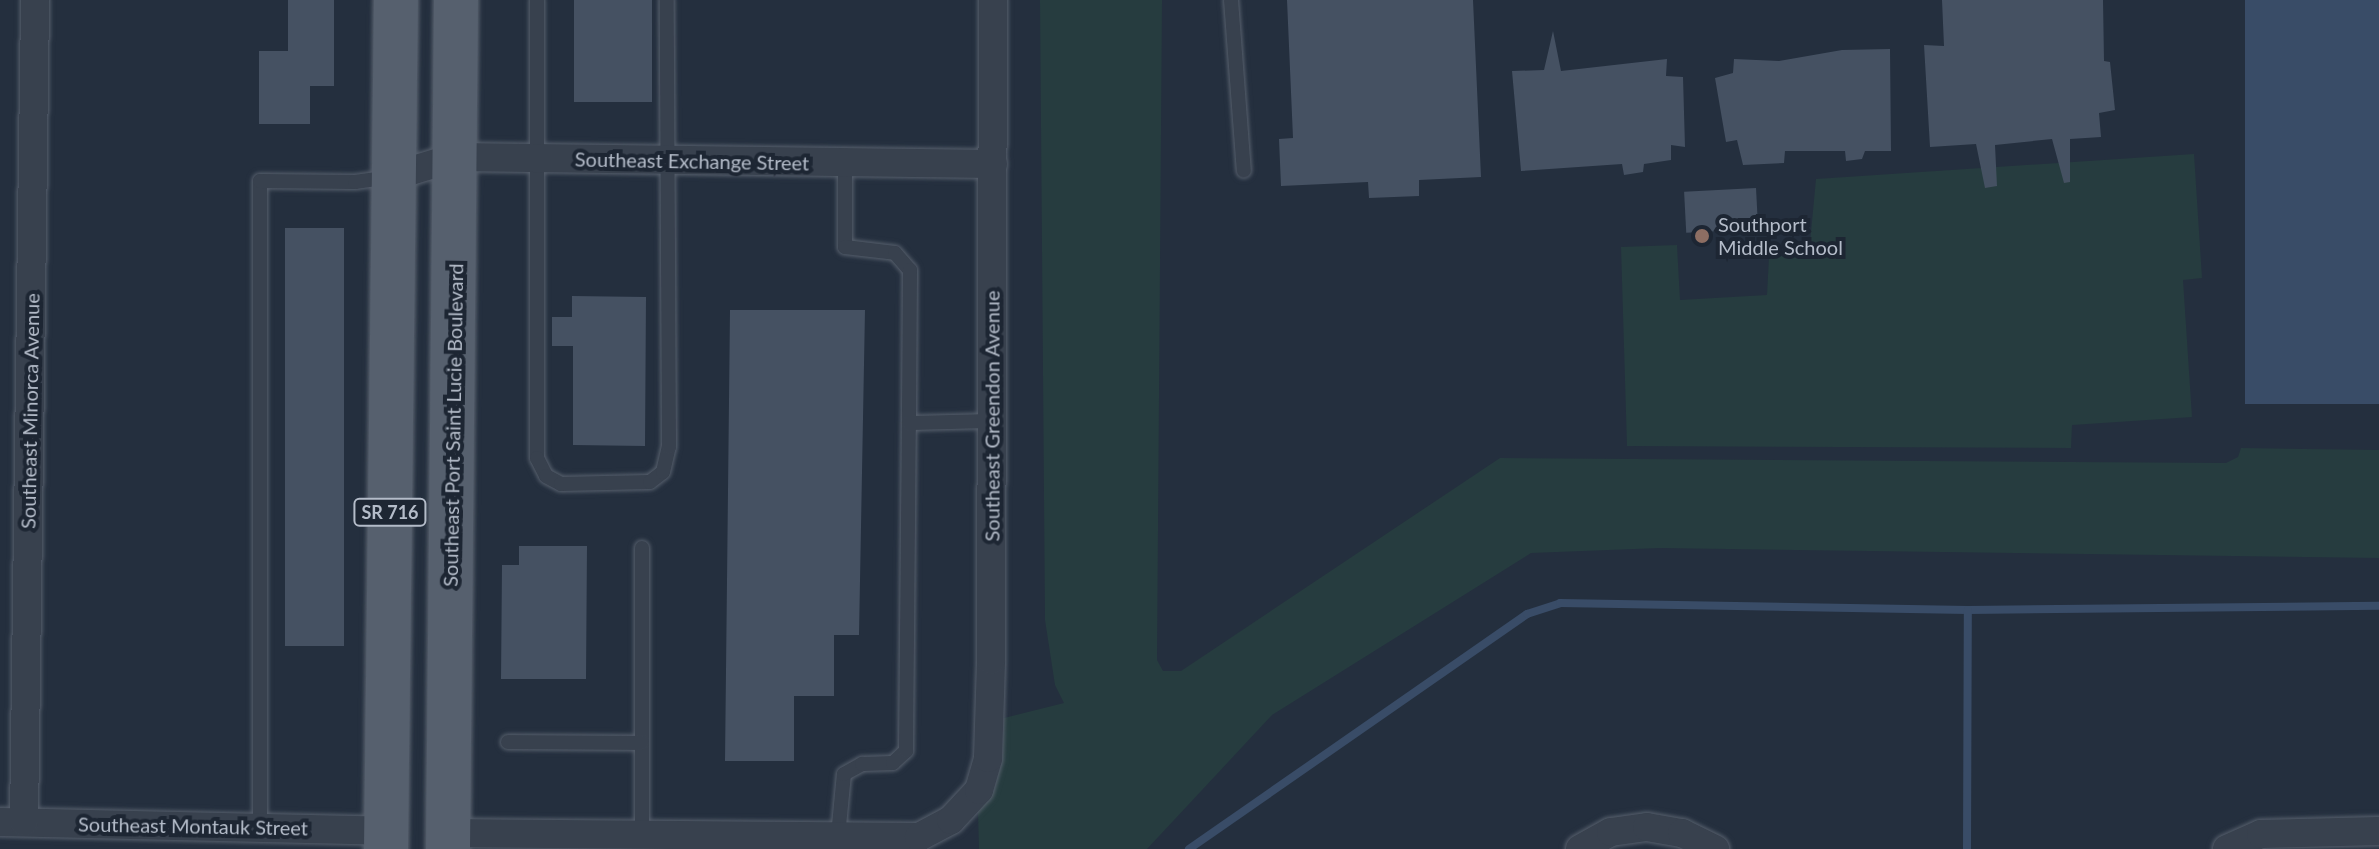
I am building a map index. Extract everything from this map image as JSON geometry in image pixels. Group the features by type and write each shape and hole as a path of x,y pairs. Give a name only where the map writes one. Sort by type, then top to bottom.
{"main road":[{"name":"SR 716","path":"386,840 396,0"},
{"name":"Southeast Port Saint Lucie Boulevard","path":"448,841 456,0"}],"street":[{"name":"Southeast Minorca Avenue","path":"12,822 35,0"},
{"name":"Southeast Greendon Avenue","path":"838,836 919,837 951,820 979,790 988,758 993,0"},
{"name":"Southeast Exchange Street","path":"394,176 456,157 993,164"},
{"name":"Southeast Montauk Street","path":"12,822 386,840"},
{"path":"1580,849 1611,832 1647,827 1682,833 1715,849"},
{"path":"2227,849 2261,834 2379,831"},
{"path":"448,841 642,835 779,842 838,836"}],"lane":[{"path":"537,0 537,458 546,476 561,484 650,482 663,472 669,447 667,0"},
{"path":"1231,0 1244,171"},
{"path":"838,836 844,774 862,764 893,763 906,751 910,270 895,253 845,247 845,163"},
{"path":"250,834 260,181 355,182 394,176"},
{"path":"909,423 992,421"},
{"path":"642,548 642,835"},
{"path":"508,742 642,743"}],"green space":[{"path":"1040,0 1162,0 1157,660 1163,671 1181,671 1500,458 2226,463 2238,457 2241,448 2379,450 2379,558 1660,548 1531,553 1272,715 1147,849 979,849 978,812 993,793 1002,762 1004,718 1064,703 1055,685 1045,620"},
{"path":"2194,154 2202,278 2183,280 2192,417 2072,425 2071,448 1627,446 1621,247 1677,245 1680,300 1767,295 1769,257 1809,253 1816,179"}],"water":[{"path":"2245,0 2379,0 2379,404 2245,404"}],"building":[{"path":"288,0 334,0 334,86 310,86 310,124 259,124 259,51 288,51"},
{"path":"574,0 652,0 652,102 574,102"},
{"path":"1287,0 1473,0 1481,177 1419,180 1419,196 1369,198 1368,182 1281,186 1279,139 1293,138"},
{"path":"1942,0 2103,0 2104,61 2110,62 2115,110 2099,113 2101,137 2070,139 2070,182 2064,183 2052,139 1995,145 1997,186 1985,188 1976,144 1930,147 1924,45 1944,46"},
{"path":"1553,31 1561,71 1667,59 1666,76 1683,77 1685,147 1671,145 1671,160 1644,164 1643,172 1624,175 1622,164 1521,171 1512,71 1544,70"},
{"path":"1890,49 1891,151 1865,151 1862,159 1846,161 1845,151 1785,151 1784,163 1743,165 1737,140 1726,142 1715,78 1733,73 1734,59 1779,61 1842,50"},
{"path":"1756,188 1758,229 1686,233 1684,192"},
{"path":"285,228 344,228 344,646 285,646"},
{"path":"572,296 646,297 645,446 573,445 573,346 552,346 552,317 572,317"},
{"path":"730,310 865,310 859,635 834,635 834,696 794,696 794,761 725,761"},
{"path":"519,546 587,546 586,679 501,679 502,565 519,565"}],"waterway":[{"path":"1189,849 1527,614 1560,603 1968,610 2379,606"},
{"path":"1967,849 1968,610"}],"place":[{"name":"Southport Middle School","path":"1702,236"}]}
